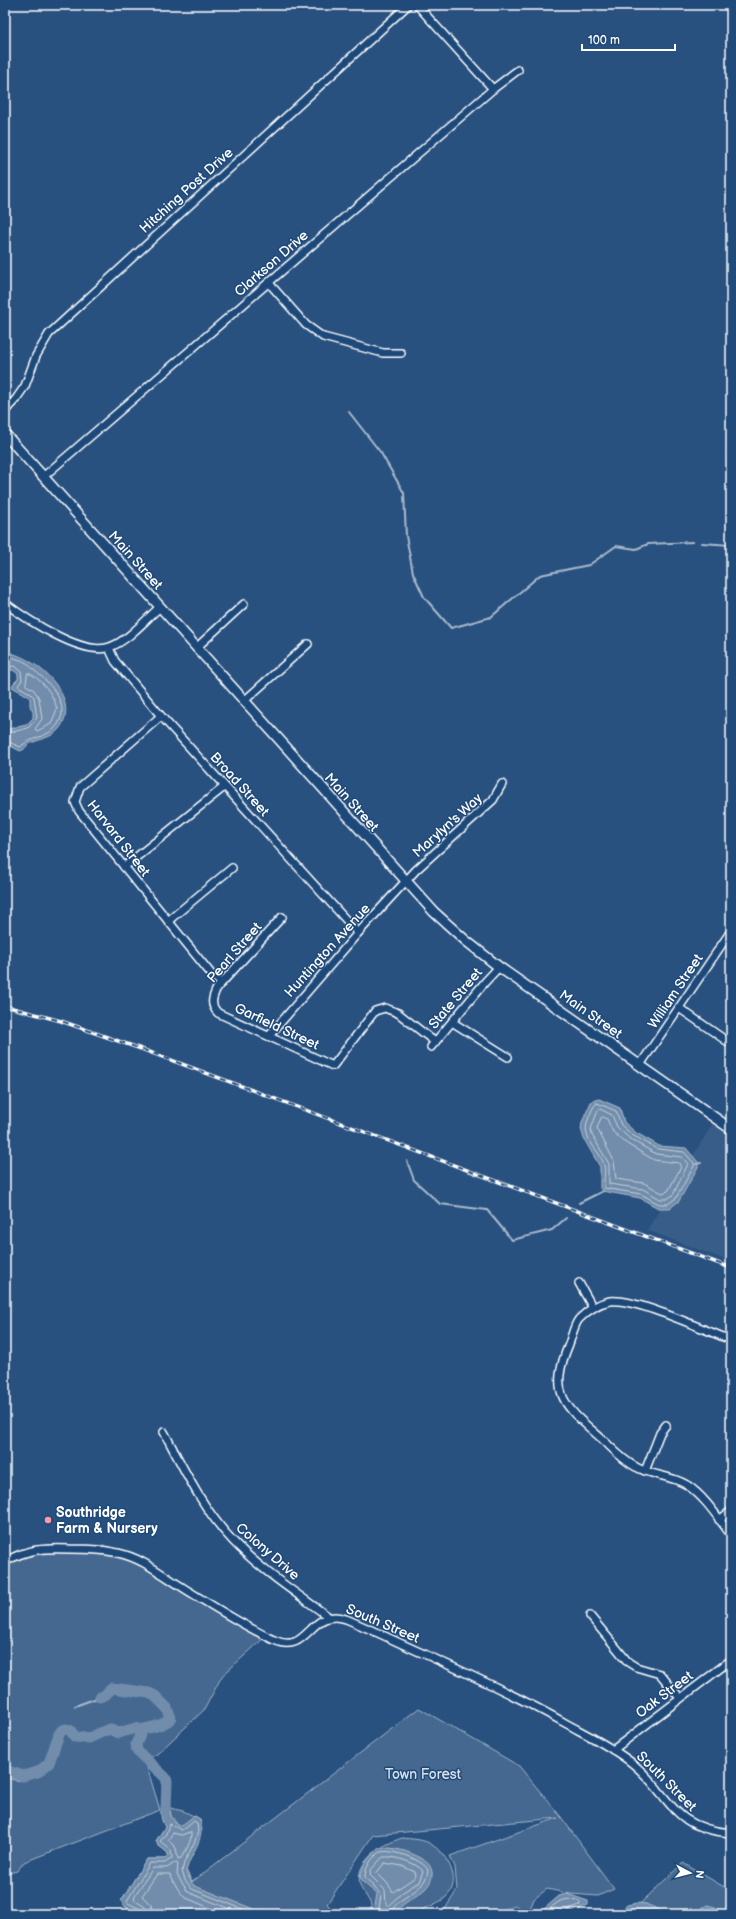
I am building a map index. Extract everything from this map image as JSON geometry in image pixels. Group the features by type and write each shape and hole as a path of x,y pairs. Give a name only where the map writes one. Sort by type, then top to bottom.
{"main road":[{"name":"Main Street","path":"5,434 405,882 449,926 499,967 731,1129"}],"street":[{"name":"Hitching Post Drive","path":"5,411 25,386 36,356 54,329 408,5"},
{"path":"418,5 493,89"},
{"name":"Clarkson Drive","path":"43,477 493,89 518,70"},
{"path":"269,283 306,325 323,337 383,353 401,353"},
{"path":"5,604 43,629 74,643 92,648 109,648 124,639 160,607"},
{"path":"196,648 244,604"},
{"path":"244,701 308,644"},
{"name":"Broad Street","path":"109,648 115,661 161,716 358,933"},
{"name":"Harvard Street","path":"161,716 80,787 75,802 79,811 124,867 221,983"},
{"name":"Marylyn's Way","path":"405,882 493,800 502,784"},
{"path":"124,867 224,787"},
{"path":"168,921 232,868"},
{"name":"Huntington Avenue","path":"269,1036 358,933 405,882"},
{"name":"Pearl Street","path":"212,1007 213,996 221,983 282,917"},
{"name":"William Street","path":"640,1065 731,930"},
{"name":"State Street","path":"333,1066 375,1010 385,1008 398,1013 433,1044 499,967"},
{"name":"Garfield Street","path":"212,1007 222,1016 333,1066"},
{"path":"679,1008 731,1044"},
{"path":"452,1022 508,1057"},
{"path":"579,1283 593,1308"},
{"path":"731,1340 633,1304 612,1301 593,1308 578,1320 561,1364 560,1383 562,1397 574,1414 622,1457 645,1471 676,1480 687,1485 698,1493 731,1535"},
{"path":"645,1471 660,1433 666,1425"},
{"name":"Colony Drive","path":"164,1432 195,1489 212,1515 233,1541 266,1570 329,1617"},
{"path":"719,1520 731,1511"},
{"name":"South Street","path":"5,1562 19,1554 39,1549 93,1549 118,1553 148,1565 270,1638 283,1643 292,1643 300,1639 320,1621 329,1617 340,1617 502,1689 613,1750 640,1770 680,1816 701,1828 731,1833"},
{"path":"590,1616 628,1662 636,1667 660,1674 680,1698"},
{"name":"Oak Street","path":"613,1750 731,1660"}],"shaded area":[{"path":"713,1123 731,1136 731,1262 647,1230"}],"green space":[{"path":"52,1548 129,1556 266,1636 222,1676 204,1710 157,1754 148,1759 144,1757 160,1810 24,1862 17,1871 5,1874 5,1562"},
{"name":"Town Forest","path":"419,1708 519,1766 561,1817 614,1889 598,1896 571,1894 547,1889 534,1899 528,1914 515,1905 502,1910 501,1914 442,1914 457,1890 455,1867 450,1856 558,1818 373,1835 327,1904 336,1913 345,1911 344,1914 140,1914 124,1906 121,1901 147,1859 165,1859 168,1856 168,1853 158,1845 156,1841 165,1827 192,1882"},
{"path":"170,1808 183,1811 200,1819 202,1831 184,1824 180,1826 171,1816"},
{"path":"402,1838 427,1842 440,1852 446,1859 453,1875 451,1891 445,1898 416,1912 408,1914 380,1914 378,1900 371,1910 369,1900 361,1888 359,1876 366,1861 372,1854 387,1844"},
{"path":"683,1863 731,1891 731,1914 629,1914"}],"water":[{"path":"5,652 17,655 29,661 41,670 52,680 61,692 65,704 65,717 59,729 49,736 29,744 20,751 5,743 5,730 26,725 33,718 33,712 28,696 12,687 18,679 18,674 13,670 5,671"},
{"path":"599,1099 620,1108 624,1122 635,1132 659,1146 686,1148 698,1162 698,1167 679,1201 670,1208 658,1208 640,1198 602,1191 600,1188 600,1167 584,1139 581,1129 582,1122 591,1102"},
{"path":"5,1764 19,1771 38,1772 35,1776 27,1780 18,1781 5,1777"},
{"path":"166,1794 171,1816 179,1826 195,1816 200,1819 201,1833 186,1872 193,1885 256,1910 281,1911 290,1914 140,1914 124,1906 121,1901 147,1859 165,1859 168,1856 168,1853 158,1845 156,1841 165,1827 161,1810"},
{"path":"379,1848 390,1848 406,1851 421,1858 429,1864 431,1868 432,1876 429,1885 401,1906 394,1914 333,1914 371,1910 375,1906 377,1894 364,1883 360,1877 367,1861"},
{"path":"567,1894 588,1901 588,1905 567,1914 538,1914 559,1896"},
{"path":"637,1903 646,1904 669,1914 617,1914 627,1905"},
{"path":"707,1905 715,1907 725,1914 705,1914 702,1912 702,1908"}],"waterway":[{"path":"349,412 381,453 404,493 406,536 413,573 424,597 451,628 491,617 540,575 589,565 616,546 636,549 648,544 693,542"},
{"path":"702,543 731,545"},
{"path":"407,1161 414,1180 440,1204 487,1210 512,1240 552,1230 566,1218"},
{"path":"696,1164 701,1163"},
{"path":"579,1203 603,1191"},
{"path":"100,1697 105,1695 112,1688 149,1693 155,1696 167,1708 171,1718 161,1724 140,1730"},
{"path":"75,1706 100,1697"},
{"path":"5,1770 23,1776 38,1772 49,1763 59,1734 62,1730 70,1730 75,1737 89,1738 109,1729 118,1733 136,1728 140,1730 141,1733 136,1744 137,1751 165,1777 167,1781 166,1808"}],"railway":[{"path":"5,1006 61,1021 144,1050 731,1268"}],"place":[{"name":"Southridge Farm & Nursery","path":"48,1520"}]}
